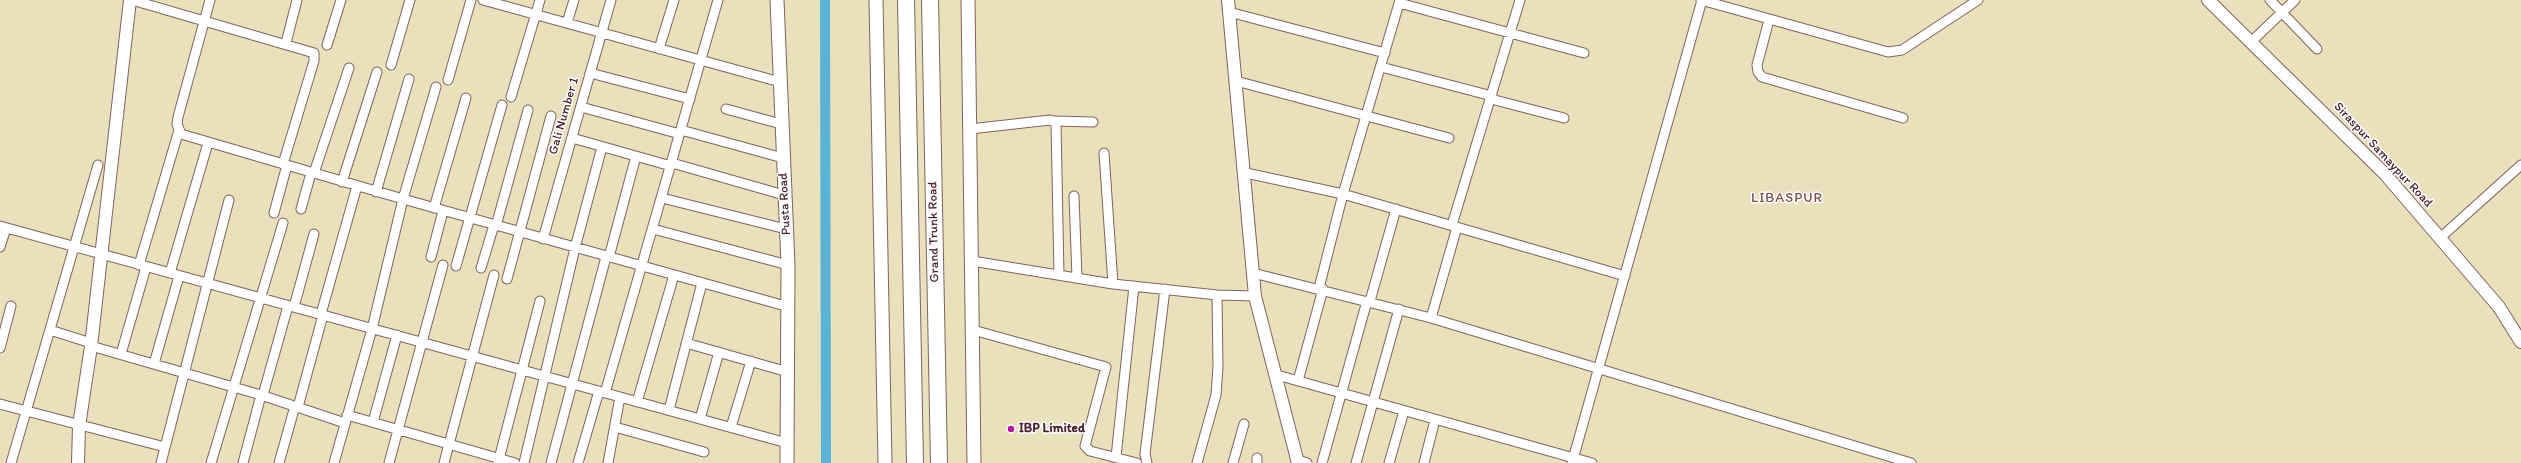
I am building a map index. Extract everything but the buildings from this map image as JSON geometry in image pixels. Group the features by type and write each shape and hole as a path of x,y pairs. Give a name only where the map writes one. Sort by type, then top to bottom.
{"highway":[{"name":"Grand Trunk Road","path":"906,0 915,463"},
{"name":"Grand Trunk Road","path":"930,0 939,463"}],"main road":[{"name":"Pusta Road","path":"777,0 789,307 787,463"},
{"path":"876,0 885,463"},
{"path":"968,0 974,463"}],"street":[{"path":"78,463 79,426 91,344 100,254 131,0 310,50 315,57 285,165 274,213"},
{"path":"121,354 142,266 179,130 178,117 210,0"},
{"path":"286,44 297,0"},
{"path":"327,45 341,0"},
{"path":"391,65 410,0"},
{"path":"448,80 471,0"},
{"path":"483,0 507,3 535,15 780,82"},
{"path":"511,97 540,0"},
{"path":"567,23 574,0"},
{"name":"Gali Number 1","path":"543,239 611,0"},
{"path":"659,49 674,0"},
{"path":"578,463 642,266 718,0"},
{"path":"1431,318 1455,226 1520,0"},
{"path":"1572,460 1702,0 1879,51 1896,52 1978,0"},
{"name":"Siraspur Samaypur Road","path":"2208,0 2252,41 2385,174 2499,306 2521,342"},
{"path":"2270,0 2317,49"},
{"path":"2252,41 2295,0"},
{"path":"1298,381 1343,194 1400,2 1510,34 1584,53"},
{"path":"1301,462 1256,296 1246,173 1228,6 1385,53"},
{"path":"1769,20 1757,65 1758,72 1762,77 1903,118"},
{"path":"1381,67 1564,118"},
{"path":"300,209 349,68"},
{"path":"342,182 377,72"},
{"path":"590,73 690,99"},
{"path":"376,192 409,79"},
{"path":"1236,81 1449,138"},
{"path":"334,463 372,329 403,199 436,87"},
{"path":"431,257 439,209 466,98"},
{"path":"456,266 502,105"},
{"path":"580,107 783,158"},
{"path":"726,109 781,124"},
{"path":"481,268 528,110"},
{"path":"507,279 551,116"},
{"path":"1054,120 1057,125 1059,275"},
{"path":"970,129 1054,120 1094,122"},
{"path":"179,130 185,136 376,192 789,307"},
{"path":"572,138 784,195"},
{"path":"154,364 174,274 208,142"},
{"path":"524,463 575,248 602,147"},
{"path":"1104,153 1114,284"},
{"path":"551,463 636,156"},
{"path":"11,463 98,165"},
{"path":"2440,238 2521,165"},
{"path":"1246,173 1343,194 1625,276"},
{"path":"279,463 322,315 357,186"},
{"path":"1074,196 1076,278"},
{"path":"662,198 786,229"},
{"path":"161,463 185,373 206,283 229,200"},
{"path":"1322,463 1396,209"},
{"path":"212,463 233,386 262,299 283,223"},
{"path":"0,247 3,227 787,443"},
{"path":"653,229 788,265"},
{"path":"243,463 262,395 314,234"},
{"path":"972,260 1114,284 1217,295 1256,296"},
{"path":"389,463 443,266"},
{"path":"1253,273 1321,288 1431,318 1599,367 1911,463"},
{"path":"444,463 494,275"},
{"path":"637,402 674,275"},
{"path":"669,410 702,283"},
{"path":"1116,457 1134,286"},
{"path":"1147,463 1145,454 1165,289"},
{"path":"1197,463 1216,395 1218,367 1217,295"},
{"path":"499,461 524,370 540,301"},
{"path":"0,348 11,306"},
{"path":"1356,463 1399,309"},
{"path":"50,330 121,354 233,386 296,406 346,419 373,422 449,444 499,461 515,463"},
{"path":"973,330 1106,367 1085,446 1090,451 1137,463"},
{"path":"373,422 397,335"},
{"path":"686,343 788,372"},
{"path":"700,419 719,352"},
{"path":"731,428 751,361"},
{"path":"1277,375 1572,460 1592,463"},
{"path":"608,463 620,397"},
{"path":"0,404 79,426 165,447"},
{"path":"1390,463 1404,411"},
{"path":"1424,463 1435,420"},
{"path":"1233,463 1244,424"},
{"path":"615,427 704,452"}],"waterway":[{"path":"825,0 826,463"}],"place":[{"name":"IBP Limited","path":"1011,429"}],"district":[{"name":"LIBASPUR","path":"1787,198"}]}
